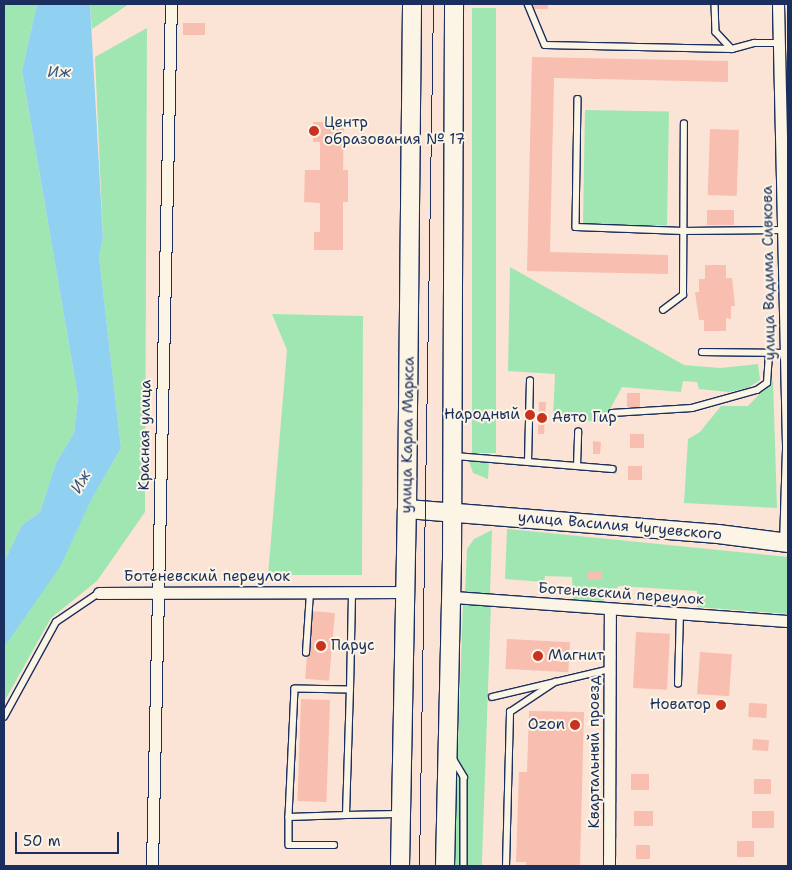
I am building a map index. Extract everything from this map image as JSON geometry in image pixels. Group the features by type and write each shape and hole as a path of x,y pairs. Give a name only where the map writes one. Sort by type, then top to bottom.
{"main road":[{"name":"улица Карла Маркса","path":"400,866 406,592 412,4"},
{"path":"446,866 452,597 454,4"},
{"name":"улица Василия Чугуевского","path":"407,508 452,510 787,542"}],"street":[{"name":"Красная улица","path":"152,866 156,593 171,4"},
{"name":"улица Вадима Сивкова","path":"778,4 785,133 781,230 786,281 787,542"},
{"name":"Ботеневский переулок","path":"99,593 406,592"},
{"name":"Ботеневский переулок","path":"452,597 788,621"},
{"name":"Квартальный проезд","path":"609,866 610,609"}],"lane":[{"path":"528,4 545,45 732,49 754,43 779,43"},
{"path":"715,4 716,32 732,49"},
{"path":"578,99 576,227 683,231 781,230"},
{"path":"663,310 683,295 684,124"},
{"path":"702,352 787,353"},
{"path":"612,413 687,409 757,390 767,383 769,354"},
{"path":"528,462 530,381"},
{"path":"577,466 578,432"},
{"path":"453,456 612,469"},
{"path":"306,653 310,592"},
{"path":"346,815 352,592"},
{"path":"4,717 56,622 99,593"},
{"path":"678,684 680,613"},
{"path":"492,697 610,670"},
{"path":"506,866 510,712 555,682"},
{"path":"334,845 289,845 295,690 350,690"},
{"path":"448,751 458,763 464,777 464,866"},
{"path":"289,817 401,814"}],"green space":[{"path":"4,4 37,4 22,71 78,397 74,433 56,463 40,512 22,525 4,562"},
{"path":"90,4 129,4 92,29"},
{"path":"472,8 496,8 496,453 472,453"},
{"path":"147,28 145,512 97,581 51,618 4,702 4,647 121,448 99,256 103,238 95,57"},
{"path":"585,110 669,111 667,225 583,224"},
{"path":"510,267 684,365 720,368 758,364 760,380 748,388 729,392 699,389 697,382 683,381 681,392 622,387 603,422 553,418 555,374 508,371"},
{"path":"272,314 363,316 362,575 268,575 287,350"},
{"path":"773,380 777,508 684,503 688,439 700,432 721,406 748,406"},
{"path":"469,461 489,462 488,479 473,473"},
{"path":"507,529 788,557 788,614 697,607 697,591 619,586 602,601 573,600 572,577 545,576 544,582 505,579"},
{"path":"492,530 490,595 465,594 467,549 474,539"},
{"path":"463,603 491,604 482,866 454,866"}],"water":[{"name":"Иж","path":"37,4 90,4 103,238 99,256 121,448 92,498 60,567 4,647 4,562 22,525 40,512 56,463 74,433 78,397 22,71"}],"building":[{"path":"532,4 548,4 548,9 532,9"},
{"path":"183,23 205,23 205,35 183,35"},
{"path":"532,57 728,61 728,82 554,78 550,252 668,255 668,274 527,271"},
{"path":"313,122 344,122 343,170 348,170 348,202 343,202 343,250 314,250 314,232 320,232 320,203 304,202 305,170 320,170 320,142 313,142"},
{"path":"710,129 739,130 737,196 708,195"},
{"path":"707,210 734,210 734,225 707,225"},
{"path":"705,265 726,265 726,278 732,278 735,306 731,306 731,319 726,318 726,331 704,331 704,320 699,320 695,292 699,292 699,279 705,279"},
{"path":"627,393 640,393 640,407 627,407"},
{"name":"Авто Гир","path":"539,402 546,402 544,434 538,434"},
{"path":"630,434 644,434 644,448 630,448"},
{"path":"593,441 601,442 600,454 593,454"},
{"path":"628,466 642,466 642,480 628,480"},
{"path":"588,571 602,571 602,580 588,580"},
{"name":"Парус","path":"311,611 335,613 329,681 305,679"},
{"path":"636,632 670,634 667,690 633,688"},
{"name":"Магнит","path":"507,639 570,642 568,672 505,669"},
{"path":"700,652 732,654 729,696 697,694"},
{"path":"301,699 330,700 326,802 297,801"},
{"path":"749,703 767,704 766,718 748,717"},
{"path":"529,711 584,712 580,866 526,866 526,862 516,862 519,772 527,772"},
{"path":"753,739 769,740 768,751 752,750"},
{"path":"631,774 649,774 649,790 631,790"},
{"path":"754,779 771,779 771,794 754,794"},
{"path":"634,811 653,811 653,826 634,826"},
{"path":"752,811 774,811 774,828 752,828"},
{"path":"737,841 754,841 754,857 737,857"},
{"path":"636,845 650,845 650,859 636,859"}],"tram line":[{"path":"419,866 433,4"}],"place":[{"name":"Центр образования № 17","path":"314,131"},
{"name":"Народный","path":"530,415"},
{"name":"Авто Гир","path":"542,418"},
{"name":"Парус","path":"321,646"},
{"name":"Магнит","path":"538,656"},
{"name":"Новатор","path":"721,705"},
{"name":"Ozon","path":"575,725"}]}
